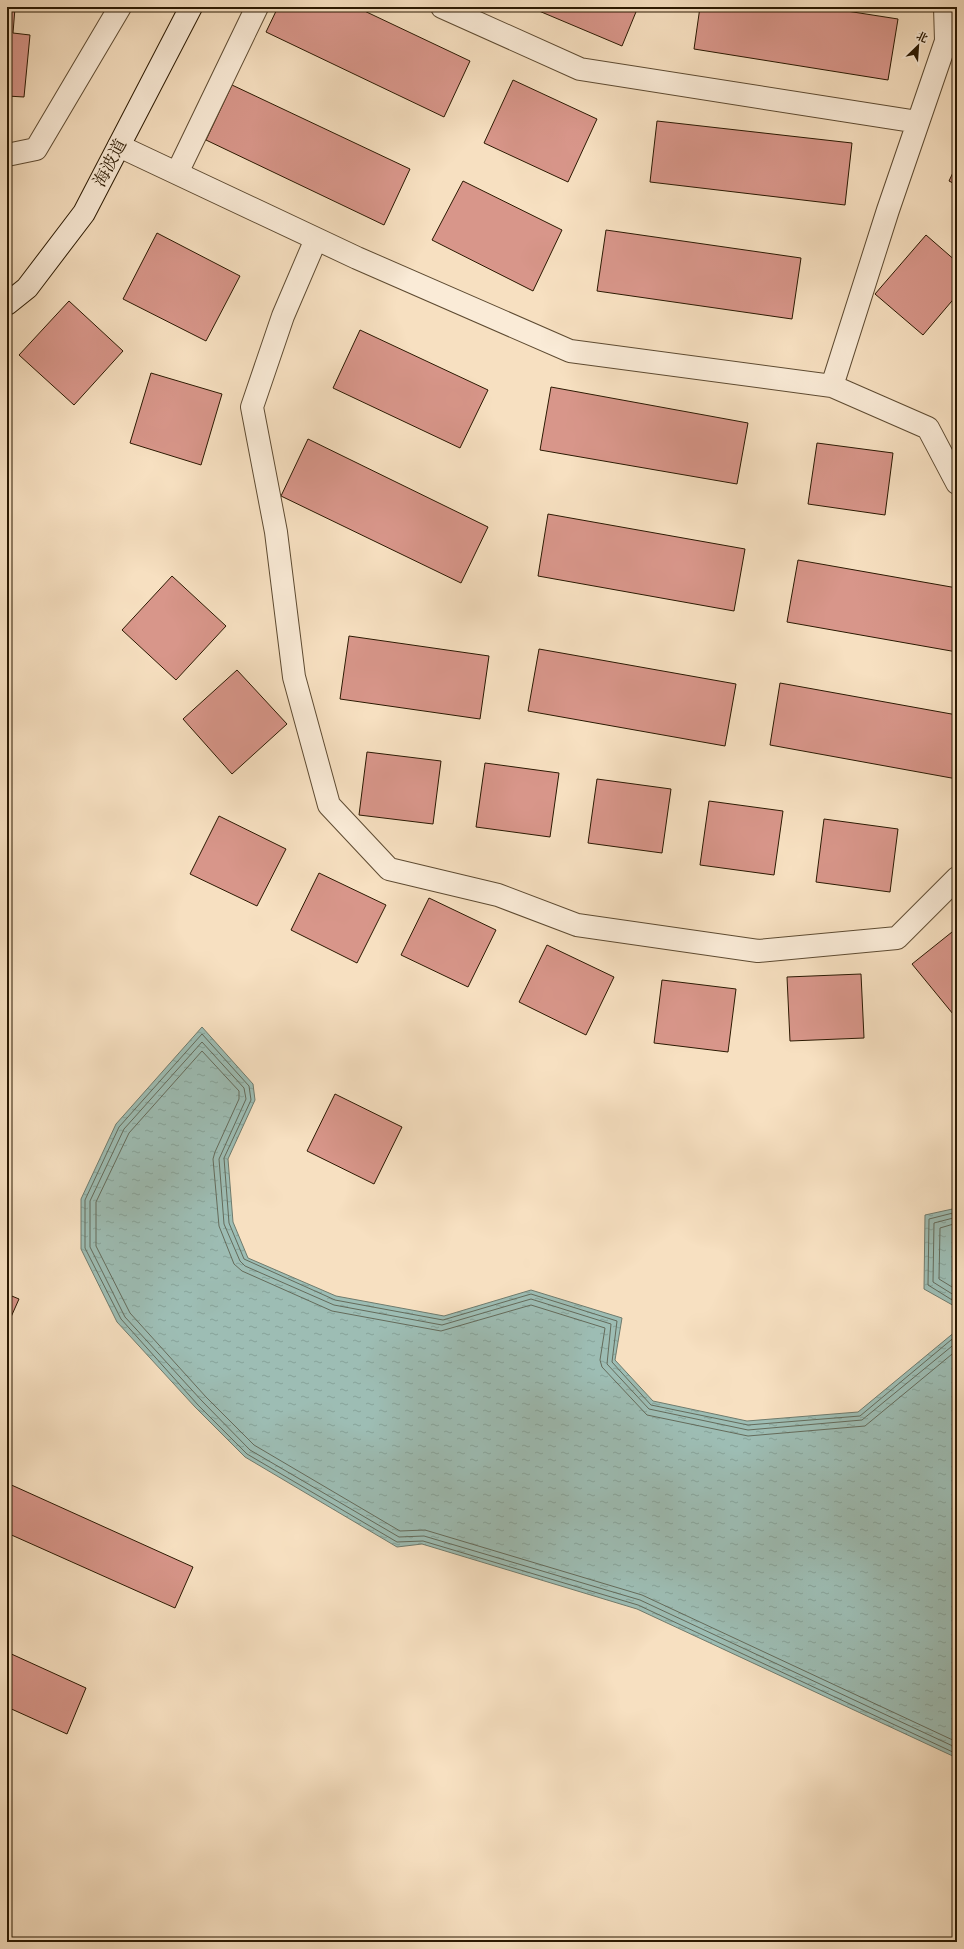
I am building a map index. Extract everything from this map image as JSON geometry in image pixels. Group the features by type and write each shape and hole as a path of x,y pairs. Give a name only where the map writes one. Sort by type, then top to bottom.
{"street":[{"path":"7,156 36,150 120,7"},
{"name":"海波道","path":"7,304 27,288 84,213 191,7"},
{"path":"178,173 257,7"},
{"path":"442,7 580,69 918,122"},
{"path":"832,386 888,210 946,41 945,7"},
{"path":"119,146 316,239 570,351 832,386 928,428 957,483"},
{"path":"316,239 283,316 252,406 276,532 294,677 329,805 389,869 498,895 577,925 758,951 897,938 957,878"}],"water":[{"path":"202,1027 253,1084 255,1100 228,1159 233,1222 248,1258 336,1296 444,1316 531,1290 622,1318 615,1360 653,1401 747,1421 858,1412 956,1331 956,1307 924,1289 925,1215 957,1208 957,1758 637,1609 422,1544 397,1547 245,1457 195,1407 117,1322 81,1249 81,1199 116,1124"}],"building":[{"path":"7,7 15,8 13,33 30,35 24,97 7,96"},
{"path":"278,7 356,7 470,61 444,117 266,32"},
{"path":"540,7 638,7 622,46 539,11"},
{"path":"700,7 821,7 898,19 888,80 694,49"},
{"path":"513,80 597,119 568,182 484,143"},
{"path":"232,85 410,169 384,225 206,140"},
{"path":"657,121 852,143 845,205 650,182"},
{"path":"957,164 957,185 949,181"},
{"path":"463,181 562,230 533,291 432,240"},
{"path":"606,230 801,258 792,319 597,291"},
{"path":"157,233 240,276 206,341 123,299"},
{"path":"926,235 957,262 957,295 923,335 875,294"},
{"path":"69,301 123,351 74,405 19,355"},
{"path":"360,330 488,390 460,448 333,388"},
{"path":"151,373 222,394 201,465 130,443"},
{"path":"551,387 748,423 737,484 540,450"},
{"path":"308,439 488,527 461,583 281,496"},
{"path":"817,443 893,453 885,515 808,504"},
{"path":"548,514 745,549 734,611 538,576"},
{"path":"798,560 957,588 957,652 787,622"},
{"path":"172,576 226,626 176,680 122,630"},
{"path":"349,636 489,656 480,719 340,699"},
{"path":"539,649 736,684 725,746 528,711"},
{"path":"237,670 287,724 232,774 183,719"},
{"path":"780,683 957,715 957,779 770,745"},
{"path":"367,752 441,761 433,824 359,815"},
{"path":"485,763 559,773 550,837 476,827"},
{"path":"597,779 671,789 662,853 588,843"},
{"path":"709,801 783,811 774,875 700,865"},
{"path":"219,816 286,849 257,906 190,874"},
{"path":"824,819 898,829 890,892 816,882"},
{"path":"319,873 386,905 357,963 291,930"},
{"path":"429,898 496,930 468,987 401,955"},
{"path":"957,928 957,1010 953,1014 912,964"},
{"path":"547,945 614,977 586,1035 519,1002"},
{"path":"861,974 864,1038 790,1041 787,977"},
{"path":"662,980 736,989 728,1052 654,1043"},
{"path":"335,1094 402,1127 374,1184 307,1151"},
{"path":"7,1294 19,1299 7,1326"},
{"path":"7,1483 193,1567 175,1608 7,1533"},
{"path":"7,1652 86,1688 67,1734 7,1707"}]}
